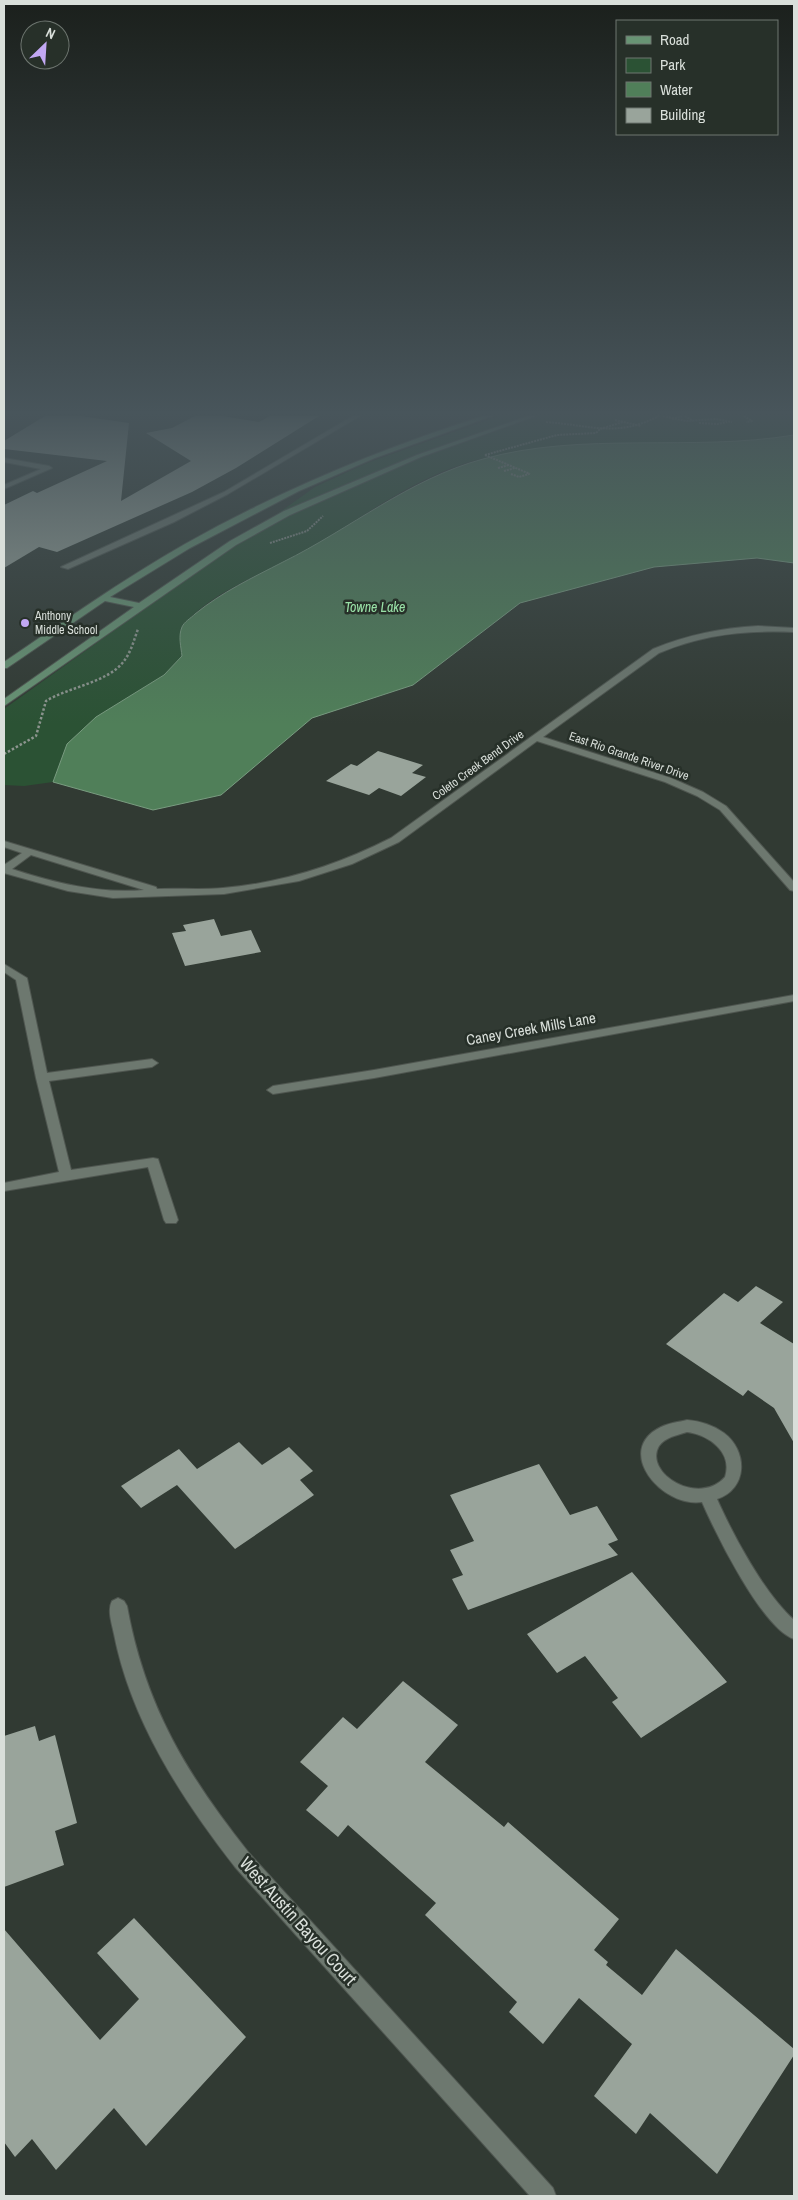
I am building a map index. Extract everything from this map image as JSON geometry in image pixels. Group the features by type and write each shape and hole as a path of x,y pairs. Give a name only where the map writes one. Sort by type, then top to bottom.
{"main road":[{"path":"4,666 104,598 187,546 239,519"},
{"path":"4,702 233,543 277,519"},
{"path":"104,598 140,606"}],"street":[{"path":"65,567 174,519"},
{"name":"Coleto Creek Bend Drive","path":"4,870 49,885 109,894 198,893 246,889 297,879 350,862 395,840 656,652 677,642 702,634 735,629 794,630"},
{"name":"East Rio Grande River Drive","path":"536,738 668,780 700,794 723,808 794,888"},
{"name":"Coleto Creek Bend Drive","path":"4,844 162,892"},
{"name":"Coleto Creek Bend Drive","path":"4,870 29,852"},
{"path":"4,967 21,978 42,1078 66,1175"},
{"name":"Caney Creek Mills Lane","path":"273,1090 374,1074 794,998"},
{"path":"42,1078 152,1063"},
{"path":"4,1187 66,1175 154,1162 171,1220"},
{"path":"673,1428 700,1428 713,1433 731,1451 735,1468 730,1483 720,1491 708,1496 692,1496 678,1493 664,1485 654,1475 649,1463 648,1452 653,1440 662,1432 673,1428"},
{"path":"708,1496 724,1533 773,1612 794,1631"},
{"name":"West Austin Bayou Court","path":"118,1606 130,1662 141,1695 159,1737 182,1779 210,1820 242,1860 545,2196"}],"path":[{"path":"262,545 304,532 319,523 322,519"},
{"path":"4,754 36,736 46,701 61,692 101,676 122,664 139,628"}],"green space":[{"path":"271,519 357,519 294,557 228,590 197,611 182,627 180,639 182,656 164,675 96,717 67,744 53,782 24,786 4,785 4,709"}],"water":[{"name":"Towne Lake","path":"359,519 794,519 794,563 757,558 654,567 520,603 413,685 312,718 221,795 153,810 53,782 67,744 96,717 164,675 182,656 180,634 184,623 216,599 308,549"}],"building":[{"path":"4,519 132,519 57,552 39,547 4,568"},
{"path":"378,751 423,765 412,773 426,777 401,796 379,788 369,795 326,781 351,764 357,766"},
{"path":"214,919 221,936 251,930 261,952 185,966 172,933 186,931 183,925"},
{"path":"756,1286 783,1302 760,1323 794,1344 794,1443 774,1408 748,1390 743,1396 666,1344 724,1293 738,1302"},
{"path":"239,1442 262,1465 289,1447 313,1471 300,1480 314,1495 235,1549 177,1485 141,1508 121,1486 179,1449 197,1469"},
{"path":"539,1464 570,1515 597,1506 618,1540 608,1544 618,1555 468,1610 452,1579 463,1575 450,1550 474,1541 450,1495"},
{"path":"632,1572 727,1682 641,1738 612,1702 618,1698 585,1656 557,1673 527,1634"},
{"path":"403,1681 458,1725 425,1762 504,1827 508,1822 619,1919 594,1950 608,1962 606,1965 642,1995 676,1949 794,2049 794,2055 717,2174 650,2113 636,2134 594,2096 632,2044 579,1998 543,2044 509,2012 517,2002 425,1915 436,1903 348,1825 338,1837 306,1810 328,1786 300,1762 343,1717 357,1729"},
{"path":"35,1726 39,1741 55,1735 77,1823 55,1831 64,1865 4,1887 4,1736"},
{"path":"134,1918 246,2037 146,2146 114,2108 56,2170 32,2139 15,2157 4,2142 4,1929 100,2040 139,1999 97,1953"}],"place":[{"name":"Anthony Middle School","path":"25,623"}]}
